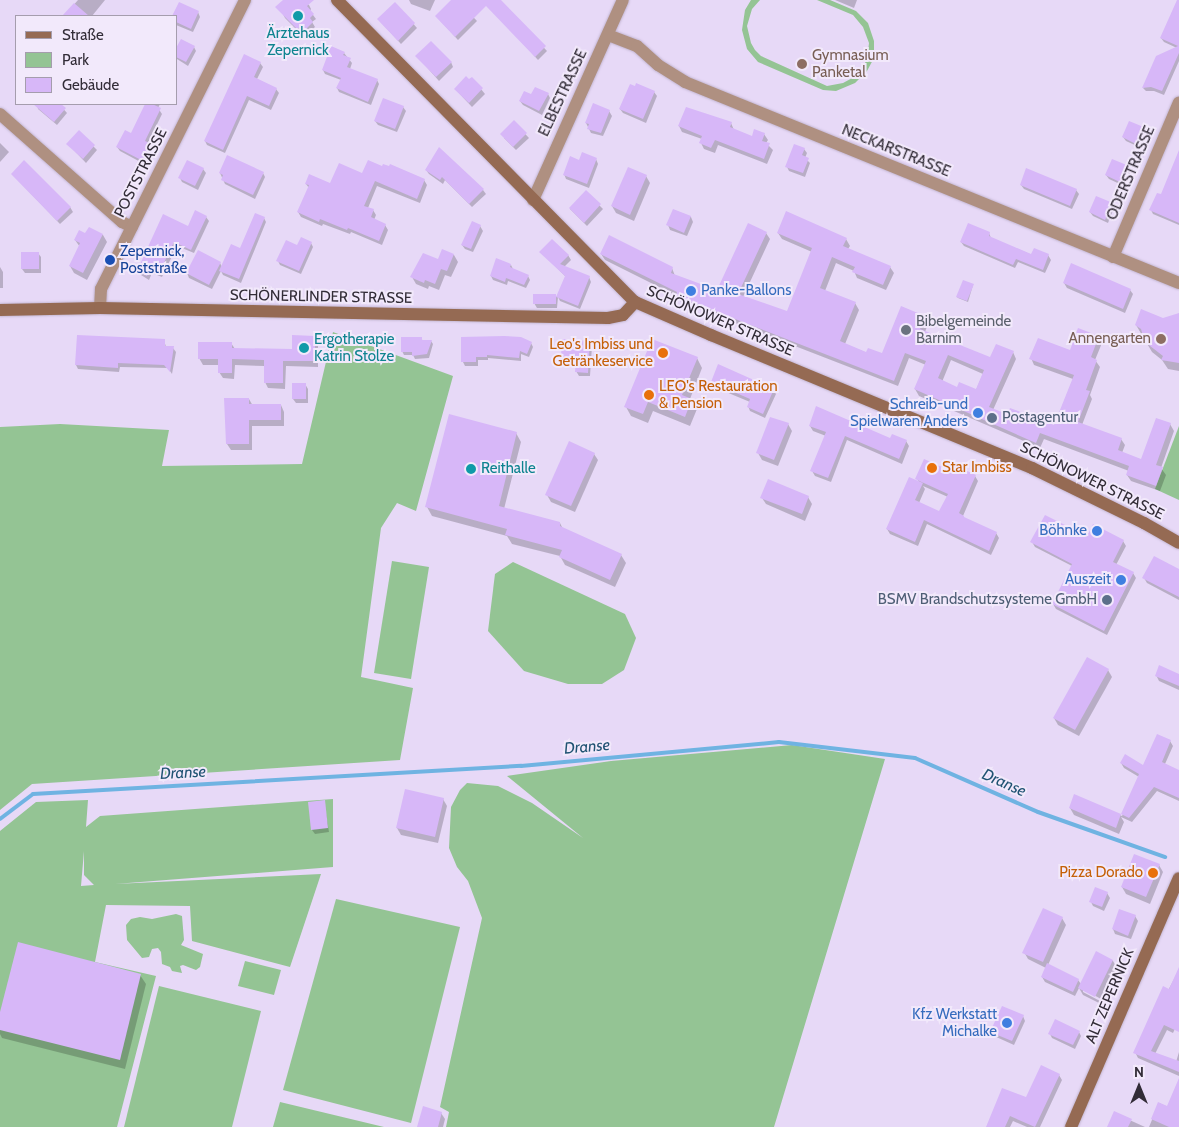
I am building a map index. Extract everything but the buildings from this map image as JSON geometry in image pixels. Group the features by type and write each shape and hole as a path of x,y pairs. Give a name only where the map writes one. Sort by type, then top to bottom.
{"street":[{"name":"POSTSTRASSE","path":"100,308 101,289 245,0"},
{"name":"SCHÖNOWER STRASSE","path":"336,0 635,302 711,336 1045,474 1179,544"},
{"name":"ELBESTRASSE","path":"532,200 623,0"},
{"name":"NECKARSTRASSE","path":"608,36 637,46 658,65 685,82 1179,283"},
{"name":"ODERSTRASSE","path":"1113,257 1179,102"},
{"path":"0,114 122,222 132,227"},
{"name":"SCHÖNERLINDER STRASSE","path":"0,310 100,308 608,318 623,315 635,302"},
{"name":"ALT ZEPERNICK","path":"1071,1127 1179,878"}],"green space":[{"path":"751,0 760,0 752,9 747,26 751,43 755,50 761,56 827,86 843,83 856,76 867,60 869,43 863,27 853,15 817,0 830,0 856,11 868,23 874,41 874,58 867,71 855,83 836,91 823,90 758,62 747,49 742,30 745,10"},
{"path":"333,332 453,376 416,511 397,503 381,528 361,677 413,688 400,760 32,784 0,810 0,427 60,424 169,430 162,466 302,464"},
{"path":"1179,426 1179,500 1155,489"},
{"path":"392,561 429,567 411,679 374,673"},
{"path":"513,562 625,614 636,638 624,670 602,684 568,684 524,671 488,631 495,574"},
{"path":"792,745 885,759 774,1127 446,1127 449,1112 440,1107 482,918 468,881 457,867 449,848 451,807 460,790 467,783 498,786 532,803 583,838 507,776 611,761"},
{"path":"333,799 333,867 115,884 321,874 290,967 192,941 190,906 106,905 95,962 156,976 117,1127 0,1127 0,831 36,802 88,800 86,827 100,816","holes":["84,851 84,875 94,885 81,886"]},
{"path":"336,899 460,927 411,1123 283,1090"},
{"path":"176,914 182,916 184,940 181,945 203,954 200,967 196,970 183,965 180,966 182,973 172,971 170,967 162,964 161,952 158,948 152,949 149,957 142,958 127,940 126,925 131,919 140,917 152,919"},
{"path":"245,961 281,970 274,995 238,986"},
{"path":"159,986 261,1011 232,1127 124,1127"},
{"path":"280,1102 384,1127 273,1127"}],"waterway":[{"name":"Dranse","path":"0,819 33,794 521,766 779,742 915,758 1038,812 1165,857"}],"place":[{"name":"Ärztehaus Zepernick","path":"298,16"},
{"name":"Gymnasium Panketal","path":"802,64"},
{"name":"Zepernick, Poststraße","path":"110,260"},
{"name":"Panke-Ballons","path":"691,291"},
{"name":"Bibelgemeinde Barnim","path":"906,330"},
{"name":"Annengarten","path":"1161,339"},
{"name":"Ergotherapie Katrin Stolze","path":"304,348"},
{"name":"Leo's Imbiss und Getränkeservice","path":"663,353"},
{"name":"LEO's Restauration & Pension","path":"649,395"},
{"name":"Schreib-und Spielwaren Anders","path":"978,413"},
{"name":"Postagentur","path":"992,418"},
{"name":"Star Imbiss","path":"932,468"},
{"name":"Reithalle","path":"471,469"},
{"name":"Böhnke","path":"1097,531"},
{"name":"Auszeit","path":"1121,580"},
{"name":"BSMV Brandschutzsysteme GmbH","path":"1107,600"},
{"name":"Pizza Dorado","path":"1153,873"},
{"name":"Kfz Werkstatt Michalke","path":"1007,1023"}]}
